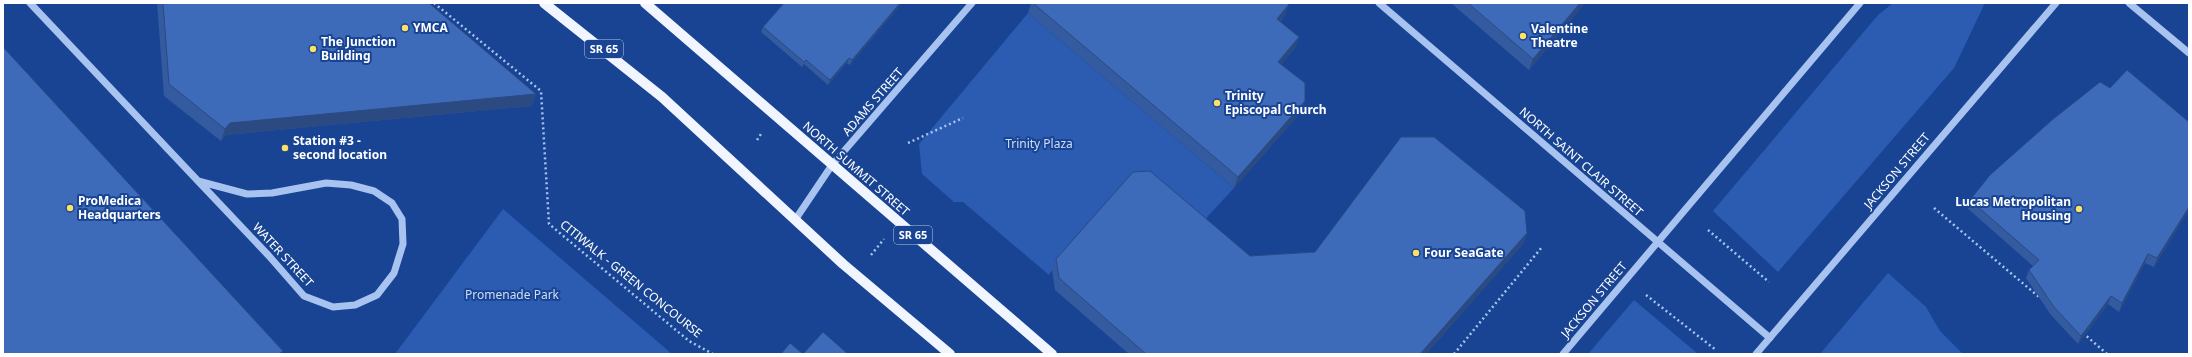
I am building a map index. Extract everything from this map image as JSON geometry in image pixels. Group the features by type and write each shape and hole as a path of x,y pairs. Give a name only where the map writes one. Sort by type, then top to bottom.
{"main road":[{"name":"SR 65","path":"544,3 662,97 843,264 950,354"},
{"name":"NORTH SUMMIT STREET","path":"644,3 1052,354"}],"street":[{"name":"WATER STREET","path":"30,3 304,296 333,307 355,305 377,295 394,273 403,244 402,220 392,204 374,191 351,185 326,183 272,193 247,194 198,181"},
{"name":"ADAMS STREET","path":"795,220 832,165 972,3"},
{"name":"NORTH SAINT CLAIR STREET","path":"1379,3 1770,338"},
{"name":"JACKSON STREET","path":"1563,354 1860,3"},
{"name":"JACKSON STREET","path":"1756,354 2056,3"},
{"path":"2129,3 2189,53"}],"path":[{"name":"CITIWALK - GREEN CONCOURSE","path":"434,3 541,91 549,224 689,341 713,354"},
{"path":"908,143 963,118"},
{"path":"1934,208 2041,299"},
{"path":"1708,230 1769,282"},
{"path":"871,255 887,236"},
{"path":"1454,354 1542,247"},
{"path":"1646,295 1716,350"},
{"path":"2077,329 2107,354"}],"green space":[{"path":"1893,3 1985,3 1954,68 1778,272 1713,211 1878,15"},
{"name":"Trinity Plaza","path":"1028,13 1234,188 1198,227 1052,270 1049,275 963,202 954,202 922,174 919,144"},
{"name":"Promenade Park","path":"503,209 672,354 395,354"},
{"path":"1888,273 1926,307 1940,331 1963,354 1820,354"},
{"path":"1634,300 1698,354 1588,354"}],"building":[{"name":"The Junction Building","path":"163,3 429,3 536,94 230,123 225,129 169,84"},
{"path":"784,3 900,3 852,60 849,58 830,80 806,60 804,62 763,27"},
{"name":"Trinity Episcopal Church","path":"1033,3 1288,3 1289,4 1277,19 1299,37 1278,62 1305,83 1305,101 1238,177"},
{"name":"Valentine Theatre","path":"1468,3 1580,3 1533,59"},
{"name":"ProMedica Headquarters","path":"3,47 283,351 279,354 3,354"},
{"name":"Lucas Metropolitan Housing","path":"2127,70 2189,122 2189,207 2157,258 2148,254 2122,303 2111,296 2081,336 2054,307 2029,270 2039,260 1970,200 1990,175 2052,120 2100,82 2110,88"},
{"name":"Four SeaGate","path":"1401,137 1434,137 1525,211 1527,233 1420,354 1146,354 1059,278 1056,259 1133,172 1150,171 1250,256 1315,252"},
{"path":"823,332 848,354 803,354"},
{"path":"790,343 803,354 781,354"}],"place":[{"name":"YMCA","path":"405,28"},
{"name":"Valentine Theatre","path":"1523,36"},
{"name":"The Junction Building","path":"313,49"},
{"name":"Trinity Episcopal Church","path":"1217,103"},
{"name":"Station #3 - second location","path":"285,148"},
{"name":"ProMedica Headquarters","path":"70,208"},
{"name":"Lucas Metropolitan Housing","path":"2079,209"},
{"name":"Four SeaGate","path":"1416,253"}]}
